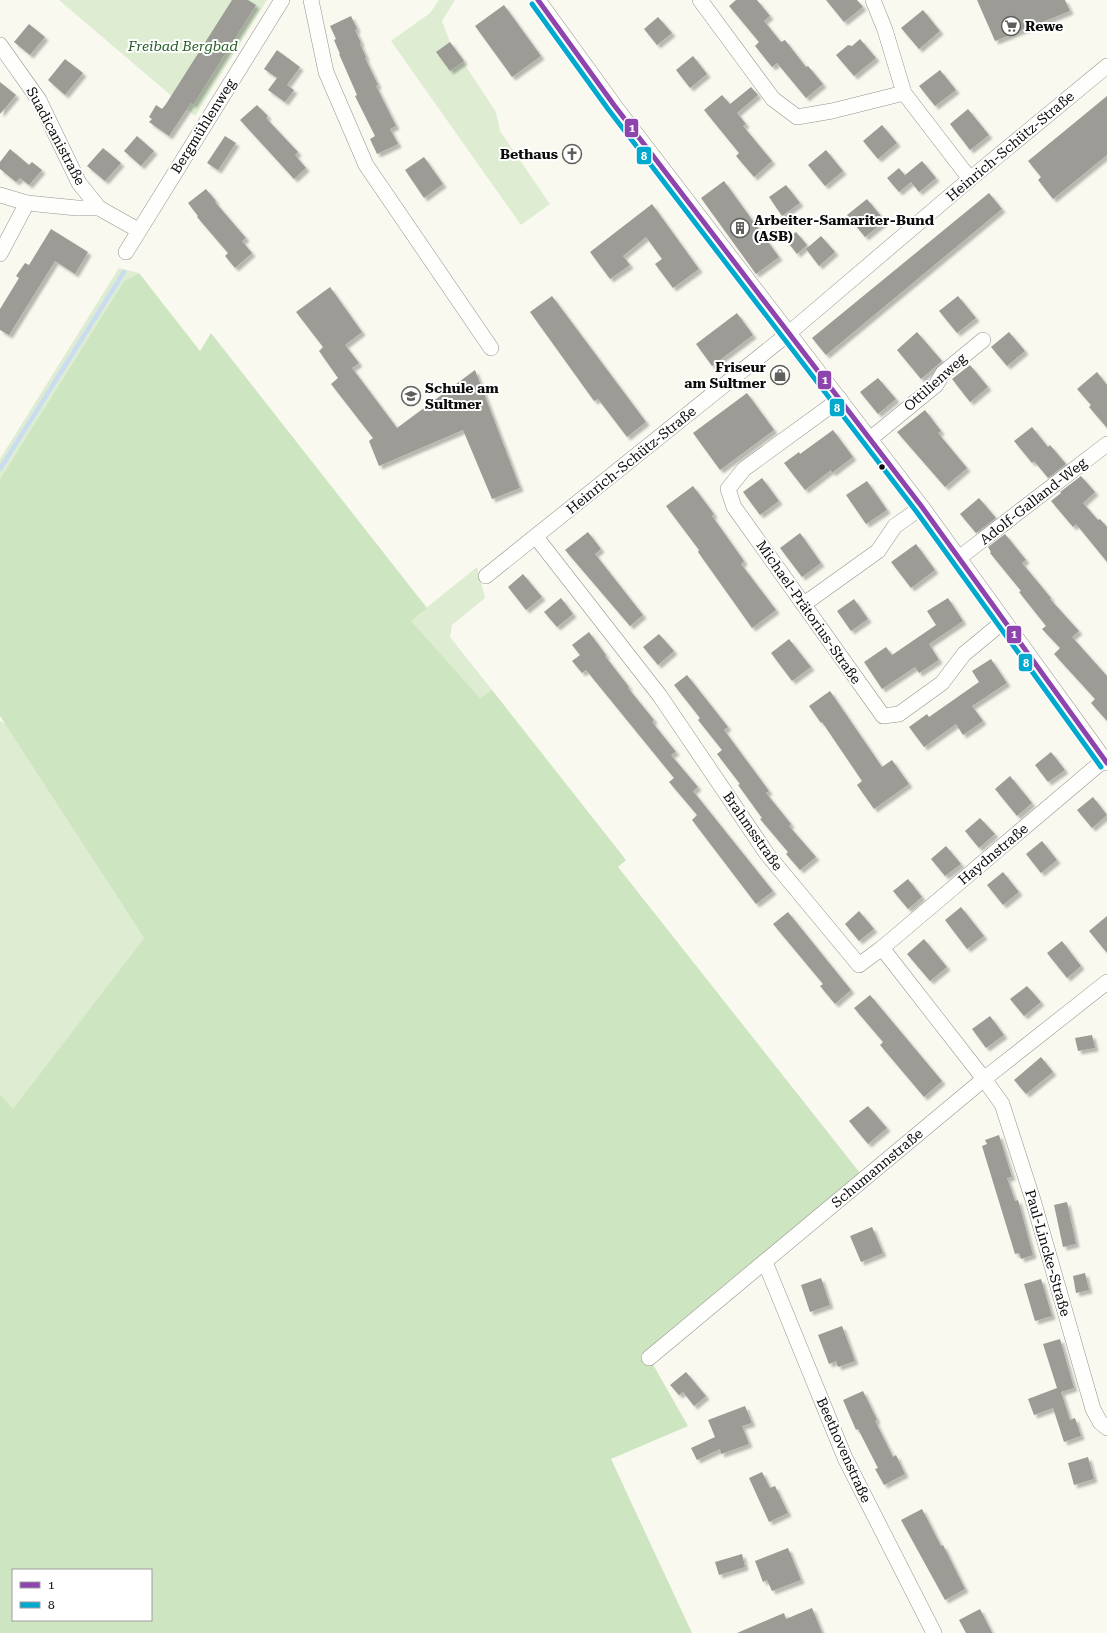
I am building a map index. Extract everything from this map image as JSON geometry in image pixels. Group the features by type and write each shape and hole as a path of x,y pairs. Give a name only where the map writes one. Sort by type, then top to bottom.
{"street":[{"name":"Bergmühlenweg","path":"126,252 138,230 282,0"},
{"path":"311,0 326,72 366,165 491,348"},
{"path":"538,0 619,112 922,507 1106,762"},
{"path":"700,0 773,99 797,117 832,111 904,93"},
{"path":"873,0 885,30 904,93 970,179"},
{"name":"Suadicanistraße","path":"0,45 39,100 79,183 98,208"},
{"name":"Heinrich-Schütz-Straße","path":"486,576 788,333 970,179 1107,66"},
{"path":"0,195 27,203 77,208 98,208 138,230"},
{"path":"0,254 27,203"},
{"name":"Ottilienweg","path":"870,439 936,385 943,373 983,340"},
{"name":"Michael-Prätorius-Straße","path":"840,399 744,469 728,490 734,507 883,716 899,714 942,683 964,654 1004,621"},
{"name":"Adolf-Galland-Weg","path":"959,558 1107,444"},
{"path":"804,604 878,551 895,526 922,507"},
{"name":"Brahmsstraße","path":"536,537 660,696 767,854 859,965 882,948"},
{"name":"Haydnstraße","path":"882,948 1106,762"},
{"path":"882,948 984,1079"},
{"name":"Schumannstraße","path":"650,1358 984,1079 1107,982"},
{"name":"Paul-Lincke-Straße","path":"984,1079 1002,1104 1033,1200 1093,1409 1100,1422 1107,1428"},
{"name":"Beethovenstraße","path":"765,1262 845,1458 934,1633"}],"green space":[{"name":"Freibad Bergbad","path":"59,0 267,0 195,116"},
{"path":"439,0 455,0 442,21 450,42 496,112 500,131 550,204 521,225 391,41 430,13"},
{"path":"119,268 139,273 124,281 0,479 0,459"},
{"path":"139,273 200,351 211,333 427,608 411,621 480,698 492,690 626,860 618,867 860,1173 725,1286 735,1297 651,1361 688,1426 611,1459 692,1633 0,1633 0,1094 13,1109 144,938 0,716 0,479 124,281"},
{"path":"477,567 485,598 452,625 450,637 492,690 480,698 410,621"},
{"path":"0,721 6,724 144,938 13,1110 0,1094"}],"building":[{"path":"232,0 248,0 256,5 193,105 191,103 169,136 149,122 152,119 149,117 156,105 162,109 166,104"},
{"path":"736,0 757,0 770,16 764,21 781,42 785,40 806,67 808,66 823,84 806,98 777,63 772,67 755,46 759,42 729,6"},
{"path":"826,0 857,0 863,7 844,22"},
{"name":"Rewe","path":"977,0 1065,0 1070,11 995,41"},
{"path":"504,5 541,56 512,77 475,26"},
{"path":"923,10 940,31 919,49 901,28"},
{"path":"351,16 357,29 355,30 366,57 365,58 378,85 376,86 396,126 390,129 398,144 377,154 370,139 375,136 355,96 357,95 339,54 334,40 336,39 330,26"},
{"path":"658,17 672,33 657,45 644,29"},
{"path":"29,24 45,37 30,55 14,42"},
{"path":"860,39 876,58 854,76 836,55 848,45 852,46"},
{"path":"450,42 464,61 450,71 436,52"},
{"path":"277,50 300,67 287,85 294,90 285,102 268,90 277,78 264,69"},
{"path":"693,56 707,74 690,88 676,70"},
{"path":"65,59 83,73 65,95 48,80"},
{"path":"940,70 956,90 935,106 919,86"},
{"path":"0,82 16,95 0,114"},
{"path":"751,87 758,95 737,113 746,124 743,126 772,161 754,177 736,156 739,153 704,110 722,95 730,104"},
{"path":"1107,96 1107,155 1053,199 1038,180 1041,177 1028,161"},
{"path":"257,105 268,116 266,118 298,152 295,155 306,168 294,179 240,120"},
{"path":"968,109 989,135 970,150 950,124"},
{"path":"882,125 897,143 878,159 863,141"},
{"path":"137,136 154,151 141,166 124,151"},
{"path":"225,136 236,143 218,170 207,163"},
{"path":"103,148 121,163 105,181 87,166"},
{"path":"10,149 29,165 32,162 42,170 29,185 20,178 16,182 0,169 0,162"},
{"path":"826,150 843,171 825,186 808,165"},
{"path":"424,157 443,184 424,198 405,170"},
{"path":"922,161 936,178 919,192 911,182 899,192 887,178 899,168 908,179 905,175"},
{"name":"Arbeiter-Samariter-Bund (ASB)","path":"724,181 779,257 756,274 701,198"},
{"path":"786,185 800,203 782,216 769,197"},
{"path":"206,189 216,201 215,202 246,238 242,241 252,253 235,268 225,256 228,253 197,217 198,216 188,203"},
{"path":"989,193 1002,209 826,355 812,338"},
{"path":"867,199 885,221 865,237 847,215"},
{"path":"652,204 699,269 673,288 655,264 662,259 646,237 623,256 630,265 610,279 590,252"},
{"path":"51,229 88,252 75,274 55,261 9,335 0,330 0,309 19,278 16,276 25,263 29,265"},
{"path":"796,232 807,245 797,254 786,240"},
{"path":"821,236 835,252 819,266 806,249"},
{"path":"330,287 362,332 345,345 359,363 352,368 397,428 475,370 520,488 492,499 463,430 379,466 369,441 373,438 331,384 338,378 319,351 323,347 296,312"},
{"path":"552,296 646,422 627,437 598,399 594,401 530,312"},
{"path":"958,296 976,318 957,333 939,311"},
{"path":"737,313 753,335 712,366 696,344"},
{"path":"917,332 942,361 921,379 897,350"},
{"path":"1009,332 1025,351 1007,366 991,347"},
{"path":"970,365 988,387 970,402 952,379"},
{"path":"1097,372 1107,385 1107,428 1089,407 1091,405 1077,389"},
{"path":"878,378 896,399 878,414 860,392"},
{"path":"747,393 774,430 720,470 693,433"},
{"path":"925,410 941,431 938,433 967,468 945,487 897,432"},
{"path":"1032,427 1048,447 1050,445 1066,464 1048,478 1034,461 1032,463 1014,441"},
{"path":"833,430 853,457 832,473 831,470 805,490 784,463 799,452 800,454"},
{"path":"1081,476 1095,492 1083,503 1098,520 1100,519 1107,527 1107,562 1076,524 1073,527 1051,501"},
{"path":"762,478 779,501 760,515 743,492"},
{"path":"867,481 887,510 866,524 846,495"},
{"path":"693,486 714,514 712,516 744,561 741,564 776,610 752,628 698,552 699,550 666,506"},
{"path":"979,498 996,518 976,533 960,514"},
{"path":"588,532 601,549 595,554 643,615 630,626 565,550"},
{"path":"800,533 821,563 802,577 780,548"},
{"path":"1005,534 1026,560 1022,563 1051,598 1050,599 1079,631 1072,637 1107,676 1107,721 1091,703 1095,699 1054,654 1060,648 1042,629 1046,626 1019,592 1021,591 990,553 991,552 988,547"},
{"path":"916,544 935,570 911,588 891,562"},
{"path":"523,574 542,597 526,610 508,587"},
{"path":"561,598 573,614 557,627 544,612"},
{"path":"948,598 963,621 929,644 939,660 919,673 915,667 882,689 864,662 886,647 892,655 936,625 927,611"},
{"path":"854,599 868,619 851,631 837,611"},
{"path":"589,632 629,687 628,688 654,720 652,722 676,752 671,755 698,787 693,791 773,891 756,904 692,820 697,815 669,782 674,778 586,670 582,673 572,661 580,655 572,645"},
{"path":"659,634 674,651 658,665 643,647"},
{"path":"789,639 811,667 792,681 771,653"},
{"path":"991,659 1007,683 972,706 983,721 963,735 956,724 924,747 909,727 927,714 929,717 979,682 972,671"},
{"path":"687,675 728,727 724,730 769,791 766,793 791,824 789,826 816,857 800,870 786,854 788,852 760,819 762,818 738,785 740,784 717,754 722,750 698,720 700,718 674,685"},
{"path":"830,691 882,767 892,760 909,784 874,809 857,785 862,781 822,722 821,723 809,706"},
{"path":"1051,752 1065,770 1048,782 1035,765"},
{"path":"1010,776 1032,803 1017,816 995,789"},
{"path":"1093,797 1107,815 1092,828 1077,810"},
{"path":"980,818 995,834 979,848 965,831"},
{"path":"1042,841 1057,860 1041,873 1026,854"},
{"path":"946,846 961,864 945,876 931,859"},
{"path":"1003,872 1019,892 1003,905 987,885"},
{"path":"908,879 922,897 908,909 893,891"},
{"path":"961,907 984,936 967,949 945,920"},
{"path":"859,911 874,929 859,941 845,924"},
{"path":"788,912 851,990 835,1004 820,986 823,984 773,924"},
{"path":"1107,916 1107,953 1089,931"},
{"path":"924,939 947,967 930,981 907,954"},
{"path":"1062,941 1081,966 1067,978 1047,953"},
{"path":"1027,986 1041,1002 1024,1016 1010,999"},
{"path":"870,995 942,1081 924,1097 880,1045 883,1042 854,1008"},
{"path":"990,1016 1004,1035 986,1048 972,1029"},
{"path":"1092,1035 1095,1048 1078,1051 1075,1038"},
{"path":"1041,1057 1053,1072 1026,1094 1014,1080"},
{"path":"868,1106 887,1128 868,1144 849,1121"},
{"path":"999,1135 1012,1177 1007,1178 1015,1201 1018,1200 1033,1255 1021,1259 1019,1253 1015,1254 982,1146 987,1144 985,1140"},
{"path":"1067,1202 1076,1244 1063,1247 1054,1205"},
{"path":"872,1227 883,1253 861,1262 850,1236"},
{"path":"1085,1273 1089,1290 1076,1293 1073,1276"},
{"path":"821,1278 830,1305 810,1312 801,1285"},
{"path":"1041,1279 1052,1316 1035,1321 1024,1284"},
{"path":"842,1326 855,1361 838,1367 836,1361 829,1364 818,1335"},
{"path":"1060,1339 1074,1388 1061,1392 1070,1420 1075,1418 1081,1436 1064,1442 1053,1408 1034,1415 1028,1399 1057,1388 1043,1344"},
{"path":"686,1372 706,1396 694,1406 683,1392 679,1395 670,1385"},
{"path":"863,1391 877,1420 875,1421 893,1457 896,1455 905,1474 884,1485 875,1469 878,1468 858,1429 856,1430 843,1400"},
{"path":"745,1406 752,1423 742,1426 749,1444 721,1454 720,1449 697,1460 691,1448 715,1437 708,1420"},
{"path":"1088,1457 1094,1479 1074,1485 1068,1463"},
{"path":"762,1472 770,1488 775,1486 788,1513 769,1522 749,1478"},
{"path":"922,1509 941,1546 943,1545 965,1589 945,1600 901,1520"},
{"path":"788,1548 801,1580 772,1591 767,1580 763,1582 755,1561"},
{"path":"742,1554 745,1567 719,1575 715,1562"},
{"path":"812,1608 822,1633 737,1633 784,1613 786,1619"},
{"path":"980,1609 992,1633 966,1633 959,1620"}],"waterway":[{"path":"0,469 124,272"}],"transit line":[{"name":"1","path":"538,0 614,105 922,507 1107,763"},
{"name":"8","path":"532,4 608,109 916,511 1101,767"}],"place":[{"name":"Rewe","path":"1011,26"},
{"name":"Bethaus","path":"572,154"},
{"name":"Arbeiter-Samariter-Bund (ASB)","path":"740,228"},
{"name":"Friseur am Sultmer","path":"780,375"},
{"name":"Schule am Sultmer","path":"411,396"}]}
